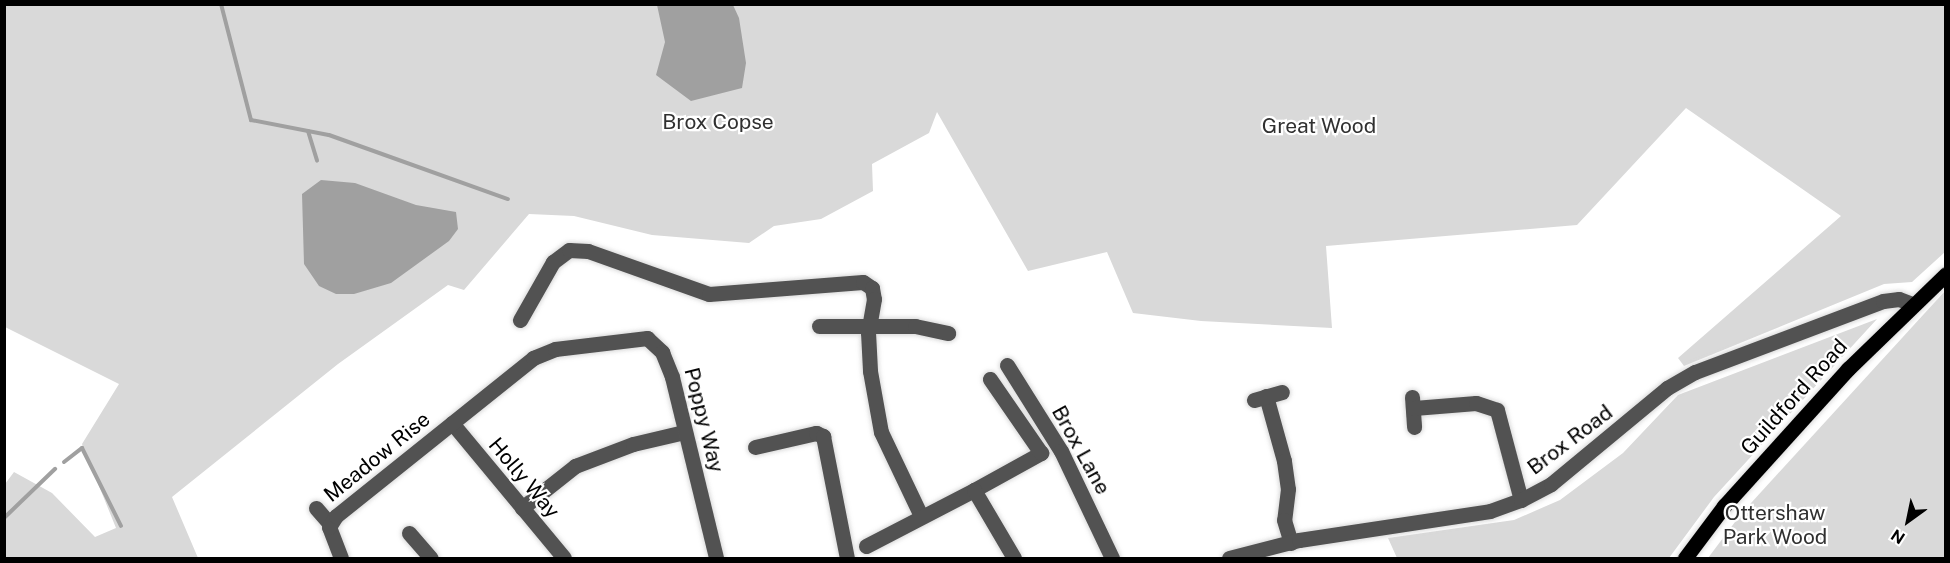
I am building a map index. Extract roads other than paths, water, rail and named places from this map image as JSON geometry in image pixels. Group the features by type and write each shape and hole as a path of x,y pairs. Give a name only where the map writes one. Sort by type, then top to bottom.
{"main road":[{"name":"Guildford Road","path":"1685,558 1724,506 1912,304 1946,274"}],"street":[{"path":"520,320 553,262 563,252 577,249 709,294 863,282 872,288 874,299 869,326 870,371 881,432 921,516"},
{"name":"Brox Road","path":"1229,558 1291,543 1490,511 1521,500 1551,484 1666,388 1695,372 1870,304 1899,299 1912,304"},
{"path":"819,326 915,326 948,333"},
{"name":"Poppy Way","path":"452,423 533,358 555,349 647,338 656,344 667,363 716,558"},
{"name":"Brox Lane","path":"1007,365 1061,451 1112,558"},
{"path":"866,546 1041,453 990,379"},
{"path":"1282,392 1260,398 1284,461 1288,489 1284,520 1291,543"},
{"path":"1414,427 1413,403 1476,403 1497,410 1521,500"},
{"name":"Holly Way","path":"452,423 564,558"},
{"name":"Meadow Rise","path":"340,558 329,524 452,423"},
{"path":"522,508 576,466 633,444 684,432"},
{"path":"754,447 816,433 823,436 847,558"},
{"path":"974,490 1014,558"},
{"path":"316,508 329,524"},
{"path":"408,533 431,558"}],"waterway":[{"path":"221,4 251,120 329,135 508,199"},
{"path":"308,131 317,161"},
{"path":"64,462 82,448 121,526"},
{"path":"4,518 55,469"}],"park label":[{"name":"Brox Copse","path":"718,122"},
{"name":"Great Wood","path":"1319,126"},
{"name":"Ottershaw Park Wood","path":"1775,525"}]}
